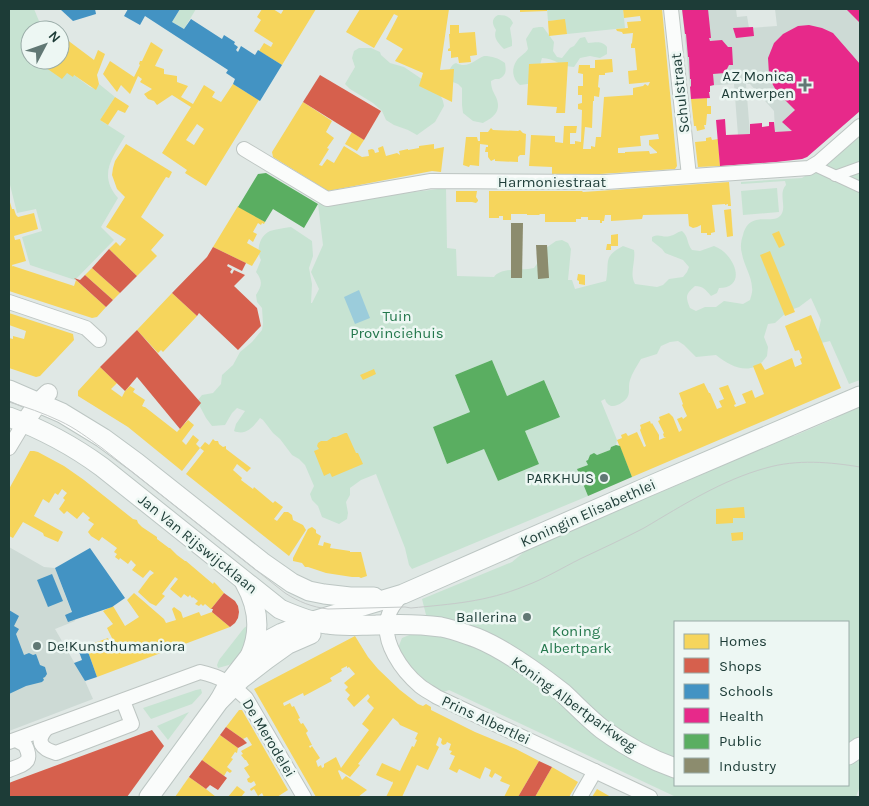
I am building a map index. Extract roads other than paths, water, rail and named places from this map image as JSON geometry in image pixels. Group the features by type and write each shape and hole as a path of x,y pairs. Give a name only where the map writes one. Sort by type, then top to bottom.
{"main road":[{"name":"Jan Van Rijswijcklaan","path":"9,390 43,398 103,438 262,562 292,583 309,591 350,597 378,597 403,594"},
{"name":"Koningin Elisabethlei","path":"250,656 276,636 309,622 403,594 860,396"},
{"name":"Jan Van Rijswijcklaan","path":"16,420 54,436 79,450 280,610 309,622 344,625 386,624"},
{"path":"149,797 231,685 255,646 257,620 254,602 245,582"},
{"path":"231,685 288,644 309,622 312,596 309,591"},
{"name":"Koning Albertparkweg","path":"386,624 440,627 458,631 480,640 562,692 602,728 622,742 650,758 674,768"},
{"path":"288,644 316,631 344,625"},
{"path":"849,754 860,747"}],"street":[{"name":"Schulstraat","path":"671,9 689,176"},
{"path":"860,126 814,166 860,187"},
{"name":"Harmoniestraat","path":"244,149 326,199 431,181 606,182 802,169 814,166"},
{"path":"835,176 860,168"},
{"path":"9,302 86,328 98,340"},
{"path":"9,448 16,420 43,398"},
{"path":"386,624 390,609 403,594"},
{"name":"Prins Albertlei","path":"386,624 392,651 413,680 422,688 437,697 650,797"},
{"path":"12,741 200,672 224,679 231,685"},
{"name":"De Merodelei","path":"231,685 246,698 304,797"},
{"path":"46,729 40,739 41,743 44,748 56,753 132,724 123,700"},
{"path":"9,770 25,764 29,754 25,744 12,741"},
{"path":"580,797 595,771"}],"water":[{"path":"359,290 370,318 355,324 344,297"}],"tram line":[{"path":"9,402 47,415 76,430 102,448 285,593 306,604 328,609 411,608 469,602 497,596 546,577 644,528 718,486 750,473 778,465 801,462 860,467"}],"place":[{"name":"AZ Monica Antwerpen","path":"805,85"},
{"name":"PARKHUIS","path":"604,478"},
{"name":"Ballerina","path":"527,617"},
{"name":"De!Kunsthumaniora","path":"37,646"}],"park label":[{"name":"Tuin Provinciehuis","path":"397,324"},
{"name":"Koning Albertpark","path":"576,640"}]}
